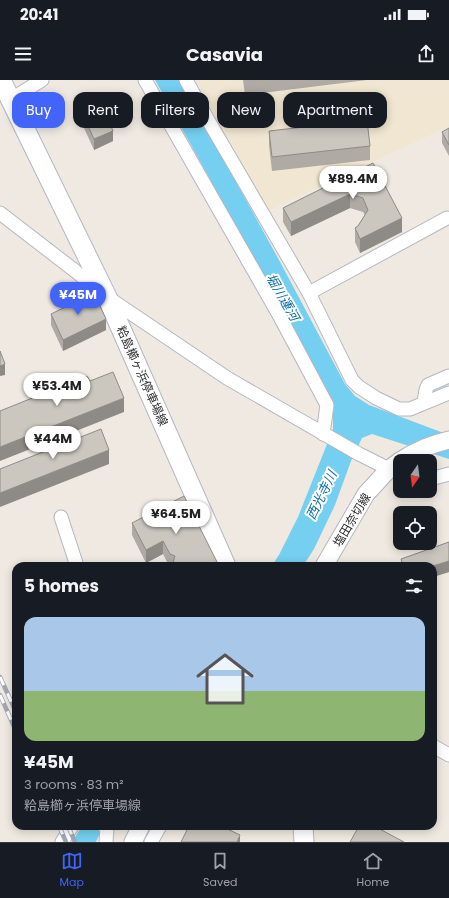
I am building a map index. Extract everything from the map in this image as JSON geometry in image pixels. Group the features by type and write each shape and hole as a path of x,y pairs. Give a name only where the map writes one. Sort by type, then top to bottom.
{"main road":[{"name":"粭島櫛ヶ浜停車場線","path":"0,80 107,297 224,562"},
{"path":"304,830 304,842"}],"street":[{"path":"10,100 42,80"},
{"path":"145,80 280,315 327,405 323,434"},
{"path":"186,80 309,293 352,380 359,387 376,398 399,409 410,409 449,393"},
{"path":"0,213 107,297 227,378 359,454 393,461"},
{"path":"309,293 447,218"},
{"path":"424,402 428,385 449,376"},
{"path":"424,402 449,401"},
{"name":"塩田奈切線","path":"414,454 425,447 449,440"},
{"name":"塩田奈切線","path":"330,562 366,494 393,469"},
{"path":"437,477 449,474"},
{"path":"61,517 76,562"},
{"path":"437,748 449,755"},
{"path":"62,842 70,830"},
{"path":"106,830 106,842"},
{"path":"133,842 139,830"},
{"path":"151,842 158,830"}],"shaded area":[{"path":"196,80 449,80 449,126 266,212 221,128 275,128 275,92 217,92 217,120 209,105 209,92 202,92"}],"water":[{"path":"155,80 180,80 187,92 162,92"},
{"path":"182,128 206,128 345,384 355,396 369,405 449,435 449,459 372,434 362,438 351,461 335,505 314,549 306,562 274,562 298,517 333,429 333,407 302,345"},
{"path":"80,830 101,830 96,842 72,842"}],"building":[{"path":"89,128 112,128 113,131 94,139"},
{"path":"296,128 368,128 370,146 272,157 269,131"},
{"path":"449,128 449,145 442,132"},
{"path":"373,163 402,218 360,239 355,228 358,226 368,210 363,198 350,194 291,222 283,208"},
{"path":"94,293 106,319 63,340 51,314"},
{"path":"0,351 5,364 0,366"},
{"path":"113,372 124,398 0,447 0,411 87,376 90,381"},
{"path":"101,429 109,450 0,493 0,469"},
{"path":"184,496 217,562 173,562 175,556 170,554 163,541 146,550 132,523"},
{"path":"449,542 449,561 437,565 437,562 402,562 401,559 426,550 437,550 437,546"},
{"path":"187,830 229,830 240,835 237,842 181,842"},
{"path":"357,830 382,830 404,842 350,842"}],"railway":[{"path":"0,677 12,703"},
{"path":"0,695 12,722"},
{"path":"61,830 66,842"},
{"path":"70,830 75,842"}],"water label":[{"name":"堀川運河","path":"283,297"},
{"name":"西光寺川","path":"321,495"}]}
